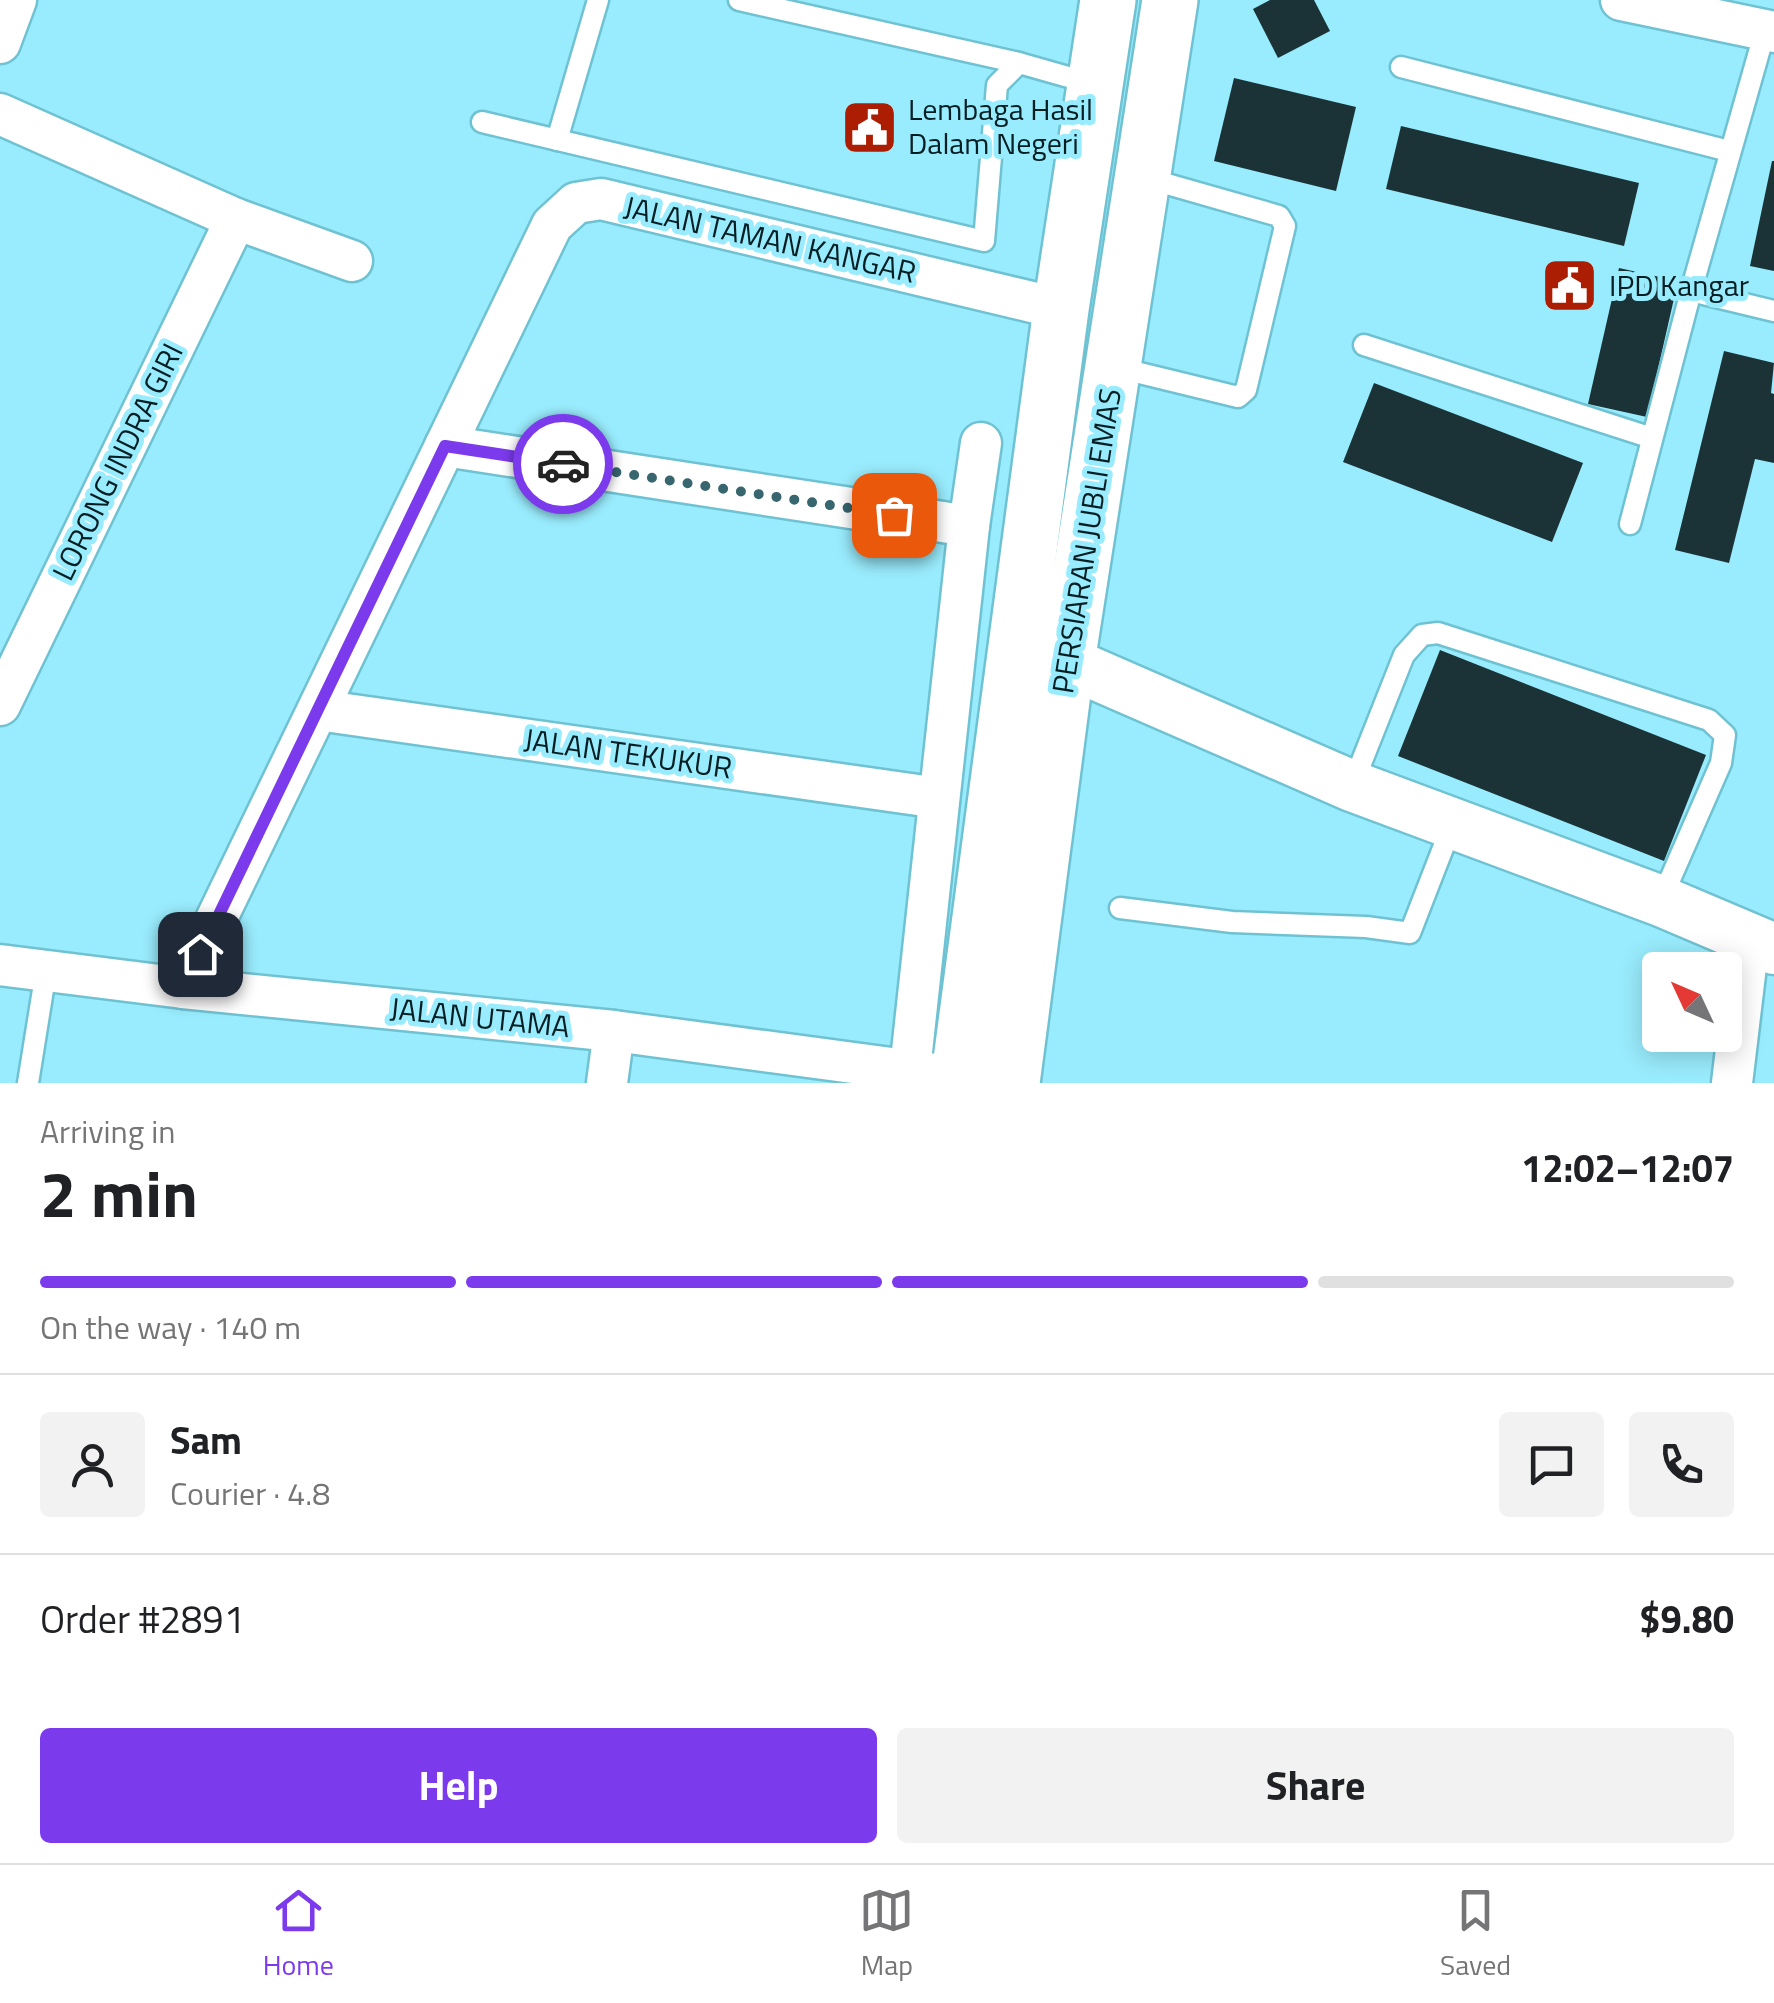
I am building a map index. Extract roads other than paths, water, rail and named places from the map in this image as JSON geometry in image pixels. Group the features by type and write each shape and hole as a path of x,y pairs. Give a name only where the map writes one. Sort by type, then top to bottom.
{"main road":[{"name":"PERSIARAN JUBLI EMAS","path":"942,1077 1108,0"},
{"name":"PERSIARAN JUBLI EMAS","path":"1012,1083 1067,662 1170,0"}],"street":[{"path":"0,43 16,0"},
{"path":"1620,0 1770,31"},
{"path":"0,114 236,219 352,261"},
{"name":"JALAN TAMAN KANGAR","path":"183,988 552,224 576,203 602,199 1061,309"},
{"name":"LORONG INDRA GIRI","path":"0,705 236,219"},
{"path":"942,1077 939,798 981,443"},
{"path":"445,446 969,526"},
{"path":"1067,662 1352,786 1660,901 1761,945 1732,1083"},
{"name":"JALAN TEKUKUR","path":"318,710 939,798"},
{"name":"JALAN UTAMA","path":"0,964 183,988 614,1031 942,1077"},
{"path":"607,1083 614,1031"}],"lane":[{"path":"557,140 598,0"},
{"path":"739,0 1094,85"},
{"path":"1630,524 1729,151 1770,31"},
{"path":"482,122 984,241 997,85 1019,64"},
{"path":"1401,67 1729,151"},
{"path":"1114,367 1238,397 1246,390 1285,226 1279,216 1144,178"},
{"path":"1690,291 1774,311"},
{"path":"1364,345 1652,438"},
{"path":"1352,786 1404,655 1422,635 1438,633 1709,720 1725,735 1721,763 1660,901"},
{"path":"1120,908 1232,922 1366,927 1410,933 1452,825"},
{"path":"28,1083 46,970"}],"place":[{"name":"Lembaga Hasil Dalam Negeri","path":"869,127"},
{"name":"IPD Kangar","path":"1570,286"}]}
